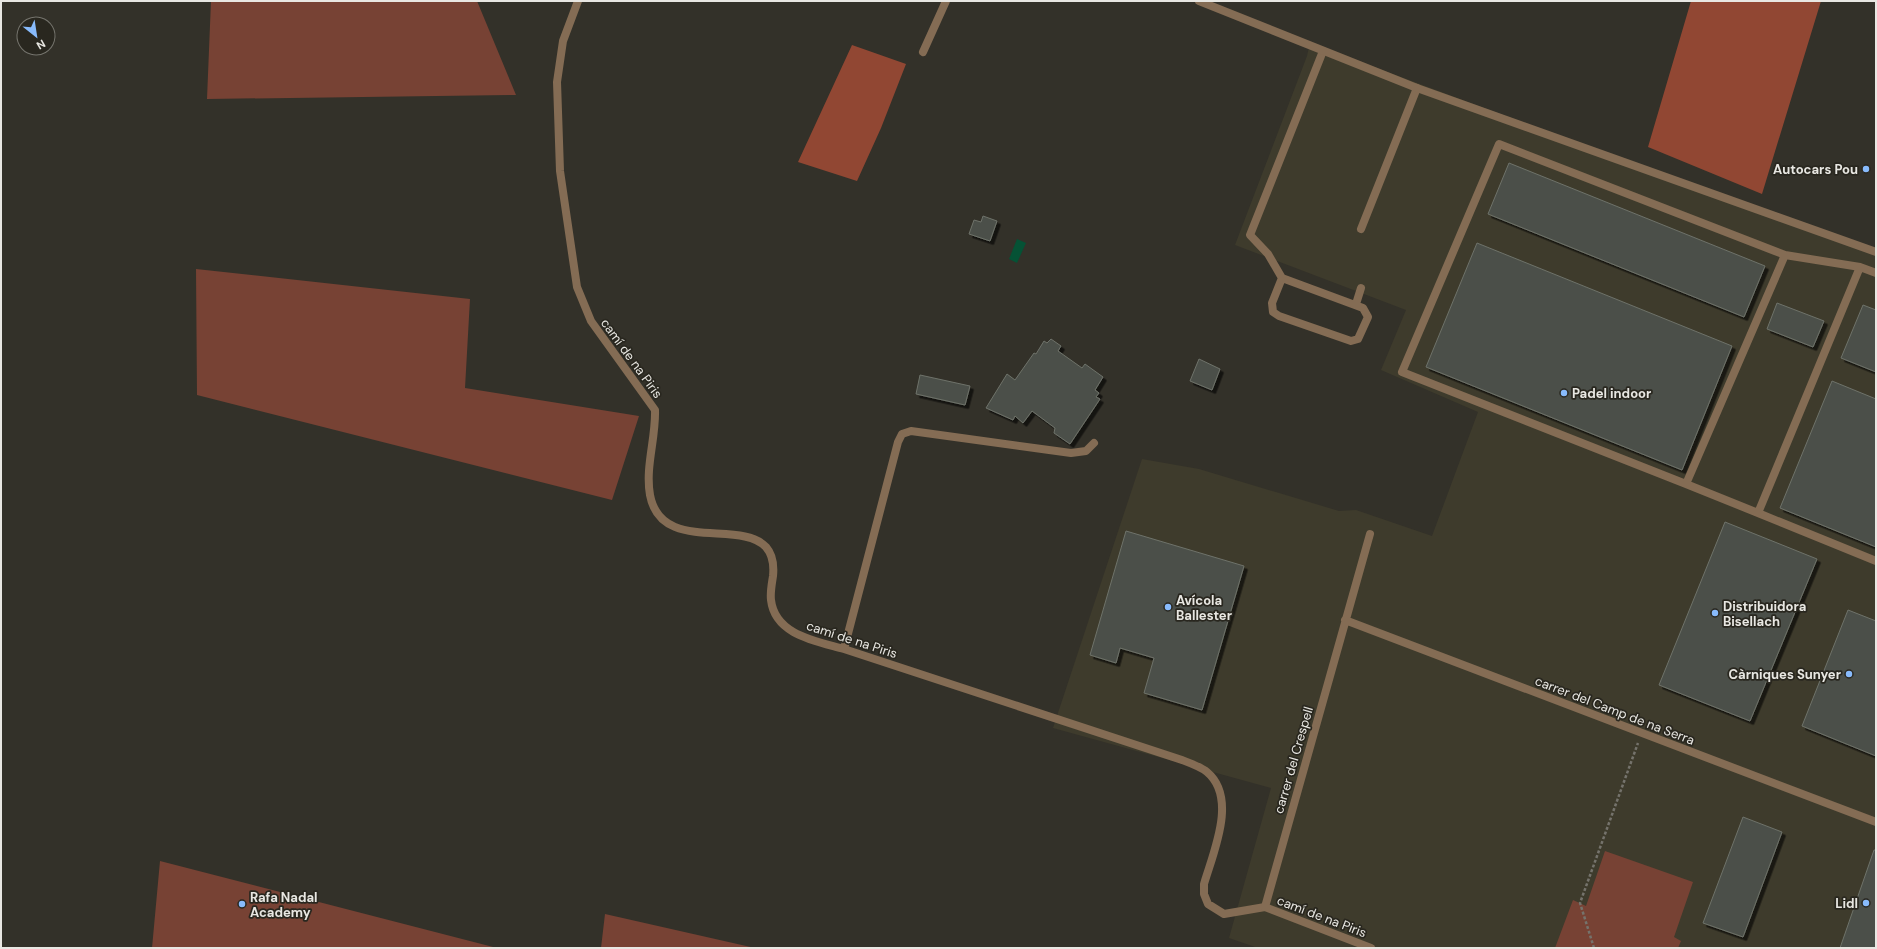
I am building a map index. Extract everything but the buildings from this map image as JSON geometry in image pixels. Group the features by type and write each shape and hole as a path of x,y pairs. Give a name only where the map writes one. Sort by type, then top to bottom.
{"street":[{"name":"camí de na Piris","path":"578,1 563,41 557,82 560,172 577,287 591,321 655,410 656,422 649,479 654,508 664,521 685,530 755,539 766,547 771,556 773,570 770,599 773,610 784,627 808,639 844,649 1182,760 1207,772 1220,791 1222,820 1204,884 1204,894 1208,904 1224,914 1265,907 1371,948"},
{"path":"923,52 946,1"},
{"path":"1199,1 1417,88 1876,252"},
{"path":"1282,278 1272,303 1274,312 1279,316 1351,340 1358,339 1368,317 1363,308 1356,304 1282,278 1268,254 1250,235 1323,51"},
{"path":"1361,229 1417,88"},
{"path":"1876,273 1860,267 1785,255 1499,144 1402,372 1876,561"},
{"path":"1686,484 1785,255"},
{"path":"1758,513 1860,267"},
{"path":"1356,304 1361,288"},
{"path":"844,649 898,442 902,434 911,431 1071,453 1086,451 1094,444"},
{"name":"carrer del Crespell","path":"1265,907 1344,620 1370,534"},
{"name":"carrer del Camp de na Serra","path":"1344,620 1876,822"}],"path":[{"path":"1594,948 1580,903 1642,733"}],"shaded area":[{"path":"211,1 477,1 516,95 207,99"},
{"path":"1691,1 1821,1 1762,194 1648,147"},
{"path":"1310,43 1876,254 1876,948 1258,948 1229,938 1271,788 1053,728 1142,459 1199,469 1339,511 1356,510 1432,536 1478,412 1381,370 1406,310 1235,245 1307,56"},
{"path":"852,45 906,64 881,128 857,181 798,162"},
{"path":"1017,239 1026,243 1017,263 1009,259"},
{"path":"196,269 470,299 465,388 639,416 612,500 197,395"},
{"path":"1605,851 1693,882 1674,937 1681,941 1678,948 1555,948 1573,900 1586,906"},
{"name":"Rafa Nadal Academy","path":"160,861 497,948 152,948"},
{"path":"605,914 755,948 601,948"}],"place":[{"name":"Autocars Pou","path":"1866,169"},
{"name":"Padel indoor","path":"1564,393"},
{"name":"Avícola Ballester","path":"1168,607"},
{"name":"Distribuidora Bisellach","path":"1715,613"},
{"name":"Càrniques Sunyer","path":"1849,674"},
{"name":"Lidl","path":"1866,903"},
{"name":"Rafa Nadal Academy","path":"242,904"}]}
